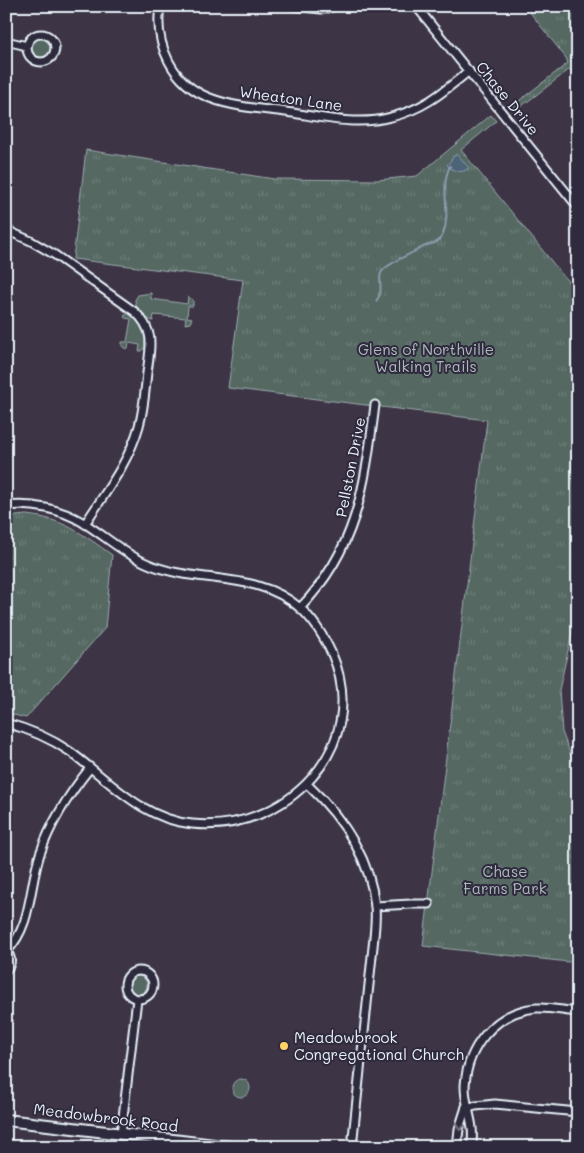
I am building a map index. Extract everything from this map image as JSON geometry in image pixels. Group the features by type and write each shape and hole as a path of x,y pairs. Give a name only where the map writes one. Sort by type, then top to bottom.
{"street":[{"name":"Wheaton Lane","path":"160,6 158,19 160,39 174,72 201,94 227,103 348,121 390,118 425,104 468,71"},
{"path":"293,6 321,9 337,6"},
{"name":"Chase Drive","path":"416,6 578,207"},
{"path":"45,35 52,40 54,52 47,61 37,62 28,56 27,46 33,37 45,35"},
{"path":"6,41 27,46"},
{"path":"6,230 31,240 55,255 140,317 147,326 151,341 142,415 130,449 85,524"},
{"name":"Pellston Drive","path":"300,608 323,580 340,554 351,530 363,488 375,404"},
{"path":"6,506 34,506 52,510 85,524 130,555 157,568 182,575 236,580 276,592 300,608 317,628 328,646 338,672 342,692 341,710 336,734 323,763 307,784 281,805 256,816 228,824 192,824 166,818 147,810 127,798 56,743 26,729 6,723"},
{"path":"6,970 10,962 6,951 22,930 34,873 42,849 65,801 90,768"},
{"path":"307,784 334,811 349,832 367,870 375,906 374,937 352,1147"},
{"path":"375,906 429,904"},
{"path":"121,1134 137,999"},
{"path":"472,1147 472,1128 466,1107 465,1087 469,1062 476,1047 490,1030 511,1015 527,1010 545,1008 578,1012"},
{"path":"466,1107 495,1104 578,1112"},
{"path":"457,1147 459,1129 466,1107"},
{"name":"Meadowbrook Road","path":"6,1120 186,1144 231,1147"}],"green space":[{"path":"525,6 578,6 578,89 570,69 514,112 511,107 568,63"},
{"path":"41,38 48,41 51,48 48,55 41,58 34,55 31,48 34,41"},
{"name":"Chase Farms Park","path":"491,115 496,121 461,150 578,294 578,607 559,690 562,732 578,774 578,963 423,946 487,420 228,388 243,280 73,259 86,150 274,179 377,180 417,176"},
{"path":"151,293 151,299 187,304 188,297 193,300 193,306 188,306 187,317 192,318 190,323 185,324 186,318 154,315 153,321 147,318 139,310 135,300 138,295"},
{"path":"129,313 137,320 144,332 145,347 142,351 139,351 140,345 129,343 128,349 122,346 122,342 127,342 131,319 124,316"},
{"path":"26,515 51,520 72,528 112,555 105,628 26,718 6,713 6,517"},
{"path":"138,976 144,979 147,985 144,991 138,994 132,991 129,985 132,979"},
{"path":"237,1079 245,1079 250,1084 248,1095 237,1097 232,1092 232,1084"}],"water":[{"path":"455,155 458,155 469,168 458,171 447,165"}],"waterway":[{"path":"376,301 380,292 380,275 384,269 424,246 436,243 441,238 445,226 445,191 450,166"}],"place":[{"name":"Meadowbrook Congregational Church","path":"284,1046"}],"park label":[{"name":"Glens of Northville Walking Trails","path":"426,358"}]}
